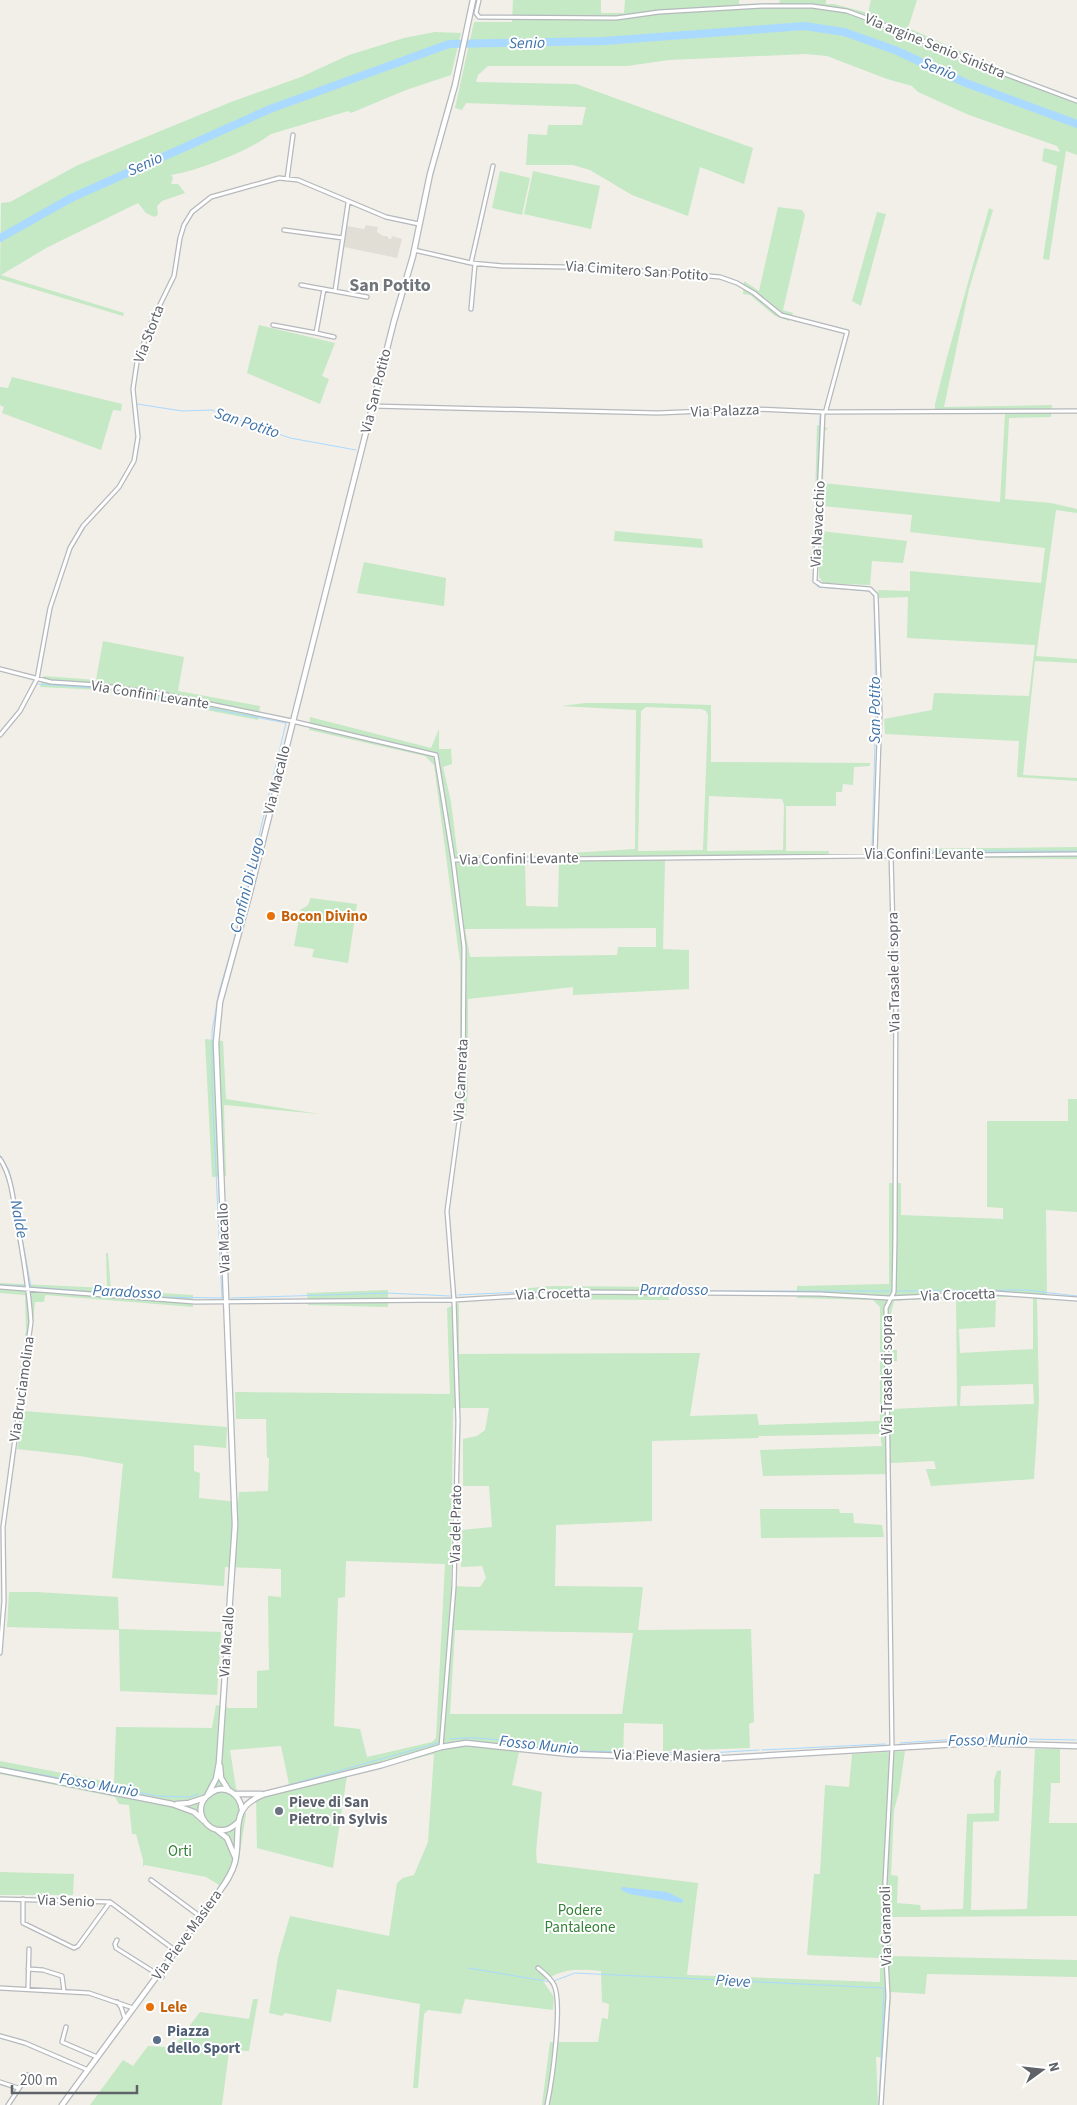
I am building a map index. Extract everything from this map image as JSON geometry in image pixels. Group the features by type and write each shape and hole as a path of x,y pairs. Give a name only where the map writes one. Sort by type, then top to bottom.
{"street":[{"name":"Via San Potito","path":"292,721 372,406 414,250 468,28 473,0"},
{"name":"Via argine Senio Sinistra","path":"479,0 476,12 479,17 616,18 659,12 796,5 838,10 874,21 994,70 1077,101"},
{"path":"287,179 292,135"},
{"path":"471,309 473,263 493,166"},
{"name":"Via Storta","path":"37,679 50,608 70,548 83,526 118,487 134,460 138,437 133,389 137,362 151,323 174,276 180,238 184,225 192,212 211,197 279,178 316,186 348,203 386,217 419,224"},
{"path":"335,291 348,203"},
{"path":"284,230 343,238"},
{"name":"Via Cimitero San Potito","path":"414,250 473,263 663,272 720,277 754,293 781,315 847,332"},
{"path":"301,285 367,297"},
{"path":"316,333 324,289"},
{"path":"273,325 334,337"},
{"name":"Via Navacchio","path":"847,332 825,411 816,581 821,585 870,589 876,595 880,712 875,854"},
{"name":"Via Palazza","path":"372,406 658,413 754,409 825,411 1077,411"},
{"name":"Via Confini Levante","path":"0,669 37,679 162,694 292,721 436,755 452,860 875,854 1077,854"},
{"path":"0,736 20,711 37,679"},
{"name":"Via Macallo","path":"208,1794 216,1779 219,1763 236,1525 216,1043 220,1002 249,896 292,721"},
{"name":"Via Trasale di sopra","path":"891,854 893,930 896,955 896,1239 894,1292 886,1308 886,1318 892,1748"},
{"name":"Via Camerata","path":"452,860 464,947 463,1092 448,1211 454,1300"},
{"name":"Via Bruciamolina","path":"0,1159 7,1170 30,1289 31,1322 3,1527 4,1601 0,1653"},
{"name":"Via Crocetta","path":"0,1287 168,1300 227,1301 454,1300 582,1292 820,1294 890,1298 995,1293 1077,1299"},
{"name":"Via del Prato","path":"441,1746 454,1587 458,1422 454,1300"},
{"name":"Via Pieve Masiera","path":"62,2105 130,2013 160,1976 230,1875 236,1859 237,1829 242,1811 251,1800 265,1794 382,1765 441,1746 466,1743 570,1754 709,1758 975,1743 1077,1746"},
{"name":"Via Granaroli","path":"881,2105 888,1996 884,1882 892,1748"},
{"name":"Via Macallo","path":"219,1763 222,1778 232,1792"},
{"path":"0,1770 172,1804 194,1812 227,1838 236,1859"},
{"name":"Via Pieve Masiera","path":"208,1794 221,1789 232,1792 265,1794"},
{"path":"232,1792 241,1803 242,1811"},
{"path":"172,1804 189,1803 204,1798 208,1794"},
{"path":"204,1798 201,1808 204,1821"},
{"path":"212,1828 229,1829 240,1819"},
{"path":"151,1880 201,1917"},
{"name":"Via Senio","path":"0,1899 110,1902 176,1951"},
{"path":"23,1899 23,1923 74,1948 78,1946 110,1902"},
{"path":"117,1940 116,1948 160,1976"},
{"path":"28,1989 29,1949"},
{"path":"538,1968 548,1976 554,1985 558,2009 547,2105"},
{"path":"28,1969 43,1970 62,1976 64,1991"},
{"path":"0,1988 89,1993 134,2008"},
{"path":"117,2002 130,2013"},
{"path":"121,2007 125,2020"},
{"path":"66,2027 62,2042 97,2057"},
{"path":"0,2036 25,2043 88,2070"},
{"path":"8,2105 28,2075"},
{"path":"0,2082 18,2088"}],"shaded area":[{"path":"366,225 378,227 377,232 387,236 389,239 392,236 402,239 397,258 344,247 347,226 364,229"}],"green space":[{"path":"513,0 601,0 601,13 624,13 625,0 739,0 739,4 779,3 780,0 826,0 826,4 834,4 868,13 871,0 917,0 908,28 1077,102 1077,155 1066,151 1049,260 1043,259 1057,166 1042,161 1044,148 1060,152 1057,146 969,115 918,92 912,86 887,79 827,56 806,54 669,60 627,66 488,66 478,75 476,82 576,84 753,148 744,184 700,167 688,216 632,195 590,170 573,165 526,165 528,134 547,135 548,125 582,125 586,107 466,103 462,110 455,108 474,22 512,22"},
{"path":"435,32 461,33 451,75 406,90 351,113 348,111 271,134 251,147 223,159 171,175 173,178 171,184 178,184 185,193 162,201 157,206 158,215 154,217 146,213 138,203 48,247 1,275 124,313 123,316 0,279 1,203 10,202 78,165 231,102 301,77 349,55 404,38"},
{"path":"500,171 530,178 522,215 492,208"},
{"path":"533,171 600,186 591,229 524,214"},
{"path":"778,207 802,210 805,215 783,310 793,313 789,321 775,316 750,295 743,294 744,281 759,291"},
{"path":"989,208 993,210 969,289 944,407 1052,405 1051,417 1009,418 1005,499 1051,503 1077,509 1077,513 1056,510 1036,656 1077,659 1077,663 1035,661 1023,775 1077,778 1077,781 1017,777 1019,741 885,734 884,719 932,710 934,693 1029,696 1035,645 907,638 908,597 879,598 878,590 910,591 910,571 1041,583 1045,548 910,532 912,515 823,506 821,531 907,541 903,563 872,561 870,585 823,583 819,577 819,558 809,557 812,551 814,535 817,425 828,428 825,431 823,483 1000,502 1005,414 935,413 935,404 947,357"},
{"path":"877,212 886,214 861,306 852,301"},
{"path":"259,325 335,343 322,376 329,379 320,404 247,373"},
{"path":"12,377 122,404 121,411 113,410 101,450 2,413 4,407 0,405 0,387 8,388"},
{"path":"615,531 702,539 703,548 614,541"},
{"path":"364,562 446,578 444,606 357,593"},
{"path":"103,641 184,657 178,691 260,706 258,720 101,690 40,687 44,676 96,680"},
{"path":"586,703 711,705 711,762 870,763 870,766 854,767 853,785 843,784 842,792 836,792 836,806 786,806 786,851 829,851 828,857 665,859 663,949 689,950 689,989 573,995 573,987 468,999 468,1090 466,1116 455,1115 460,1072 460,962 434,765 425,756 309,730 310,717 431,748 439,729 439,749 451,749 452,764 443,767 451,802 457,851 461,855 534,855 533,861 525,862 526,906 558,907 559,861 569,861 570,853 635,849 636,710 561,706","holes":["646,707 701,709 706,711 708,715 703,850 638,851 641,711","709,796 782,799 784,805 783,850 707,851","656,928 656,947 618,947 617,955 470,957 465,929"]},
{"path":"1077,847 1077,859 895,857 895,849"},
{"path":"310,898 357,904 348,963 312,957 314,949 294,946 301,909 308,905"},
{"path":"205,1039 223,1041 226,1099 319,1114 224,1105 226,1176 212,1177"},
{"path":"1068,1099 1077,1099 1077,1212 1046,1210 1047,1300 1037,1299 1039,1400 1034,1479 931,1486 926,1469 936,1469 934,1461 891,1463 891,1474 763,1476 760,1450 882,1446 880,1434 759,1436 758,1438 652,1441 652,1521 556,1525 555,1586 643,1587 638,1630 751,1629 754,1722 749,1724 750,1748 663,1751 663,1724 624,1723 623,1759 519,1752 512,1785 542,1792 536,1851 537,1863 698,1883 687,1975 880,1982 880,1958 807,1955 814,1874 820,1874 825,1785 849,1787 852,1754 905,1751 899,1792 894,1810 891,1875 898,1876 897,1903 920,1905 921,1910 963,1909 967,1814 994,1813 994,1780 997,1771 1001,1770 999,1821 973,1822 971,1910 1027,1909 1035,1749 1060,1749 1060,1783 1051,1783 1049,1823 1077,1823 1077,1916 892,1917 890,1956 1077,1960 1077,1977 927,1974 925,1994 891,1992 887,2058 876,2057 878,2105 542,2105 550,2042 598,2042 602,2018 608,2019 609,2004 602,2002 601,1971 571,1970 543,1981 554,1997 553,2010 465,1999 461,2014 428,2010 424,2014 418,2088 413,2088 420,2004 337,1989 331,2022 285,2013 282,2016 269,2013 278,1957 290,1916 389,1936 397,1883 403,1878 414,1875 428,1842 434,1754 347,1776 333,1868 257,1848 256,1799 289,1784 281,1746 230,1750 236,1788 246,1814 238,1865 224,1888 206,1877 145,1865 143,1867 136,1834 132,1834 129,1805 119,1804 115,1797 0,1774 0,1761 114,1783 116,1727 212,1728 216,1705 229,1708 257,1708 257,1671 269,1670 268,1596 281,1597 281,1569 225,1567 224,1586 112,1578 123,1464 80,1456 17,1449 23,1411 227,1427 226,1448 194,1445 194,1471 200,1473 199,1498 238,1502 239,1492 268,1491 269,1458 267,1458 266,1419 236,1419 235,1392 450,1394 447,1308 459,1303 459,1354 700,1353 690,1416 757,1414 759,1425 880,1421 880,1307 873,1300 797,1298 797,1286 889,1284 889,1183 901,1183 901,1215 1003,1219 1003,1208 987,1207 987,1121 1068,1121","holes":["956,1297 957,1406 892,1409 890,1362 897,1361 897,1350 891,1350 891,1314 894,1301","996,1297 1033,1297 1033,1349 960,1353 959,1329 995,1327","1033,1384 1034,1404 960,1406 961,1386","453,1408 489,1408 485,1430 477,1436 463,1439 463,1486 489,1486 492,1527 462,1530 461,1567 482,1566 486,1578 480,1587 451,1586","346,1561 445,1564 436,1738 432,1742 367,1757 360,1729 334,1726 338,1598 345,1597","455,1630 633,1633 622,1714 450,1714"]},
{"path":"106,1253 108,1253 111,1290 193,1295 193,1307 45,1295 44,1302 35,1302 27,1385 18,1383 26,1330 25,1295 0,1293 0,1283 107,1288"},
{"path":"552,1286 668,1287 669,1300 521,1299 519,1289"},
{"path":"388,1290 388,1307 308,1305 307,1293"},
{"path":"760,1509 839,1509 840,1513 853,1513 854,1523 882,1525 884,1537 761,1538"},
{"path":"9,1592 118,1597 119,1629 221,1632 217,1695 120,1691 119,1630 7,1627"},
{"path":"0,1872 74,1874 73,1895 0,1895"},
{"path":"253,1999 258,1999 249,2051 181,2048 178,2041 200,2012 249,2019"},
{"path":"148,2046 229,2051 222,2105 90,2105 123,2060 133,2066"}],"water":[{"path":"622,1887 667,1892 684,1900 681,1903 630,1894 621,1890"}],"waterway":[{"name":"Senio","path":"0,238 71,198 270,109 449,44 604,41 804,26 844,32 895,50 966,83 1077,124"},
{"name":"San Potito","path":"137,404 182,411 212,410 290,438 356,450"},
{"name":"San Potito","path":"816,537 820,415"},
{"name":"San Potito","path":"814,581 818,587 870,591 874,597 876,708 872,851 1077,851"},
{"name":"Confini Di Lugo","path":"38,684 108,689 286,723 233,944 219,992 212,1031 212,1088 222,1298"},
{"name":"Nalde","path":"0,1155 9,1170 13,1188"},
{"name":"Nalde","path":"15,1200 31,1287"},
{"name":"Paradosso","path":"0,1285 26,1286"},
{"name":"Paradosso","path":"31,1287 159,1297 223,1298"},
{"name":"Paradosso","path":"458,1295 562,1290 632,1291"},
{"name":"Paradosso","path":"897,1291 1025,1290 1077,1296"},
{"name":"Paradosso","path":"693,1291 890,1291"},
{"name":"Paradosso","path":"231,1298 387,1293 450,1296"},
{"name":"Fosso Munio","path":"450,1739 475,1738 579,1751 628,1752"},
{"name":"Fosso Munio","path":"900,1743 974,1738 1076,1740"},
{"name":"Fosso Munio","path":"285,1786 438,1743"},
{"name":"Fosso Munio","path":"762,1750 885,1744"},
{"name":"Fosso Munio","path":"631,1752 709,1753 759,1750"},
{"name":"Fosso Munio","path":"0,1767 158,1796 190,1797 198,1794"},
{"name":"Pieve","path":"468,1968 551,1982 575,1973 884,1988 879,2105"}],"place":[{"name":"Bocon Divino","path":"271,916"},
{"name":"Pieve di San Pietro in Sylvis","path":"279,1811"},
{"name":"Lele","path":"150,2007"},
{"name":"Piazza dello Sport","path":"157,2040"}],"district":[{"name":"San Potito","path":"390,285"}],"park label":[{"name":"Orti","path":"180,1851"},
{"name":"Podere Pantaleone","path":"580,1918"}]}
